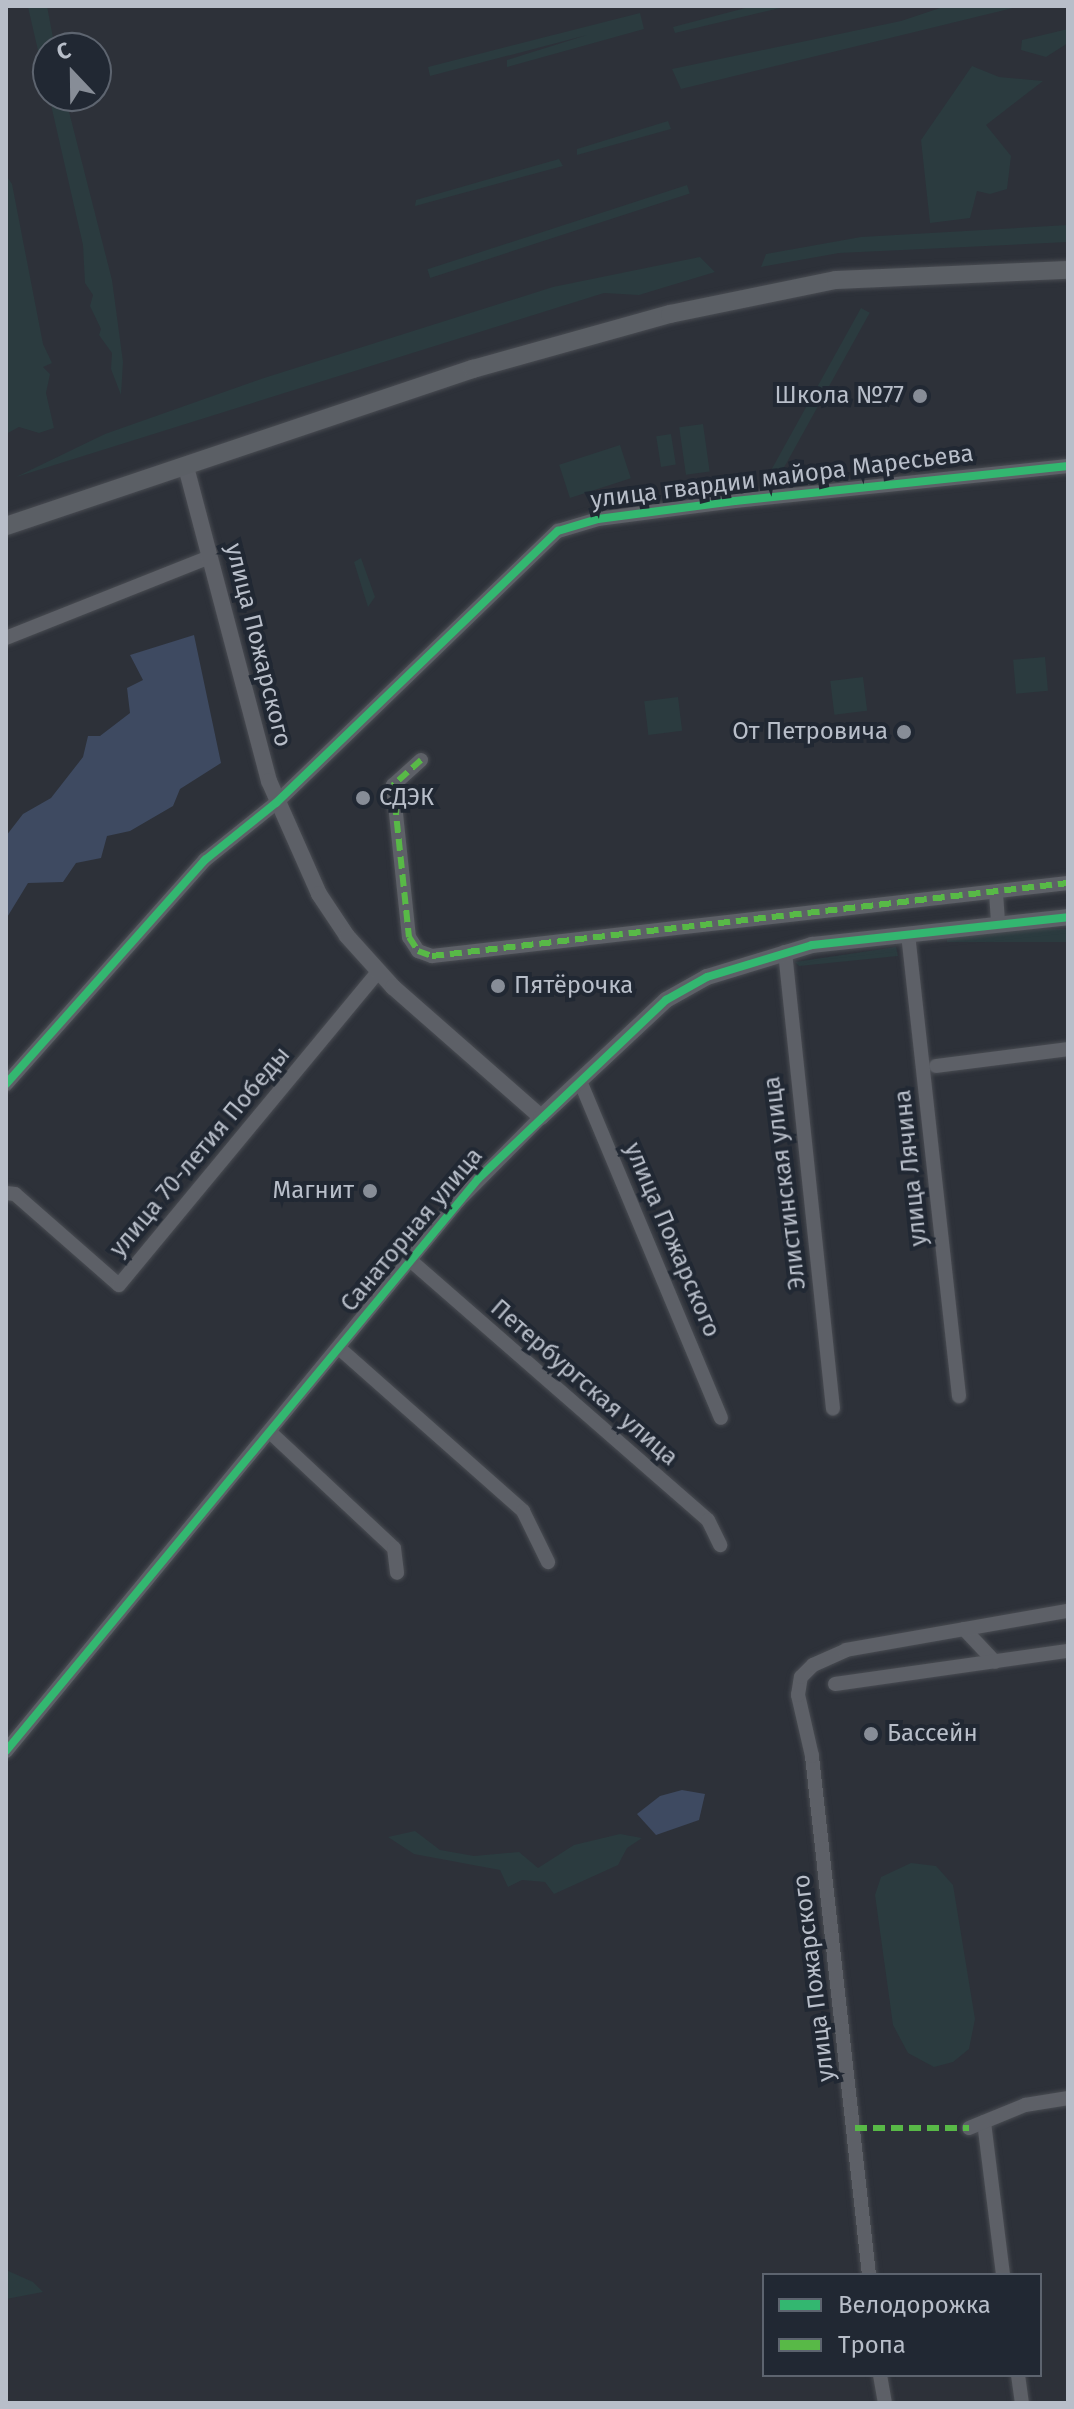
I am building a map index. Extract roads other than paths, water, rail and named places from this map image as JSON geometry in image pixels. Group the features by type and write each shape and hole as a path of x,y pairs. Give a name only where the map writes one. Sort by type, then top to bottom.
{"main road":[{"path":"6,526 473,369 670,314 836,280 1068,270"}],"street":[{"name":"улица гвардии майора Маресьева","path":"6,1084 205,860 276,803 525,559 567,526 842,488 1068,466"},
{"name":"улица Пожарского","path":"186,467 276,803 319,894 378,972 541,1117"},
{"path":"6,638 210,557"},
{"path":"421,760 393,785 409,937 424,955 1068,883"},
{"path":"996,893 998,925"},
{"name":"Санаторная улица","path":"6,1751 478,1179 666,1000 707,977 785,952 908,934 1068,917"},
{"name":"улица Лячина","path":"908,934 959,1396"},
{"name":"Элистинская улица","path":"785,952 833,1408"},
{"name":"улица 70-летия Победы","path":"6,1193 15,1194 119,1285 378,972"},
{"path":"936,1066 1068,1049"},
{"name":"улица Пожарского","path":"580,1081 721,1418"},
{"name":"Петербургская улица","path":"410,1260 708,1520 720,1545"},
{"path":"339,1348 523,1511 548,1562"},
{"path":"271,1433 394,1548 397,1573"},
{"path":"964,1629 1068,1611"},
{"name":"улица Пожарского","path":"869,2273 814,1771 798,1695 801,1677 813,1665 846,1650 964,1629"},
{"path":"964,1629 995,1662"},
{"path":"835,1684 1068,1651"},
{"path":"969,2128 1025,2105 1068,2098"},
{"path":"984,2122 1003,2273"},
{"path":"880,2377 885,2403"},
{"path":"1018,2377 1022,2403"}],"water":[{"path":"194,635 221,763 180,789 173,806 130,831 107,836 101,858 76,863 63,882 28,883 6,919 6,836 23,814 51,798 83,757 88,736 100,736 130,713 127,688 143,680 130,655"},
{"path":"682,1790 705,1794 699,1820 656,1835 637,1814 660,1796"}],"place":[{"name":"Школа №77","path":"920,396"},
{"name":"От Петровича","path":"904,732"},
{"name":"СДЭК","path":"363,798"},
{"name":"Пятёрочка","path":"498,986"},
{"name":"Магнит","path":"370,1191"},
{"name":"Бассейн","path":"871,1734"}]}
